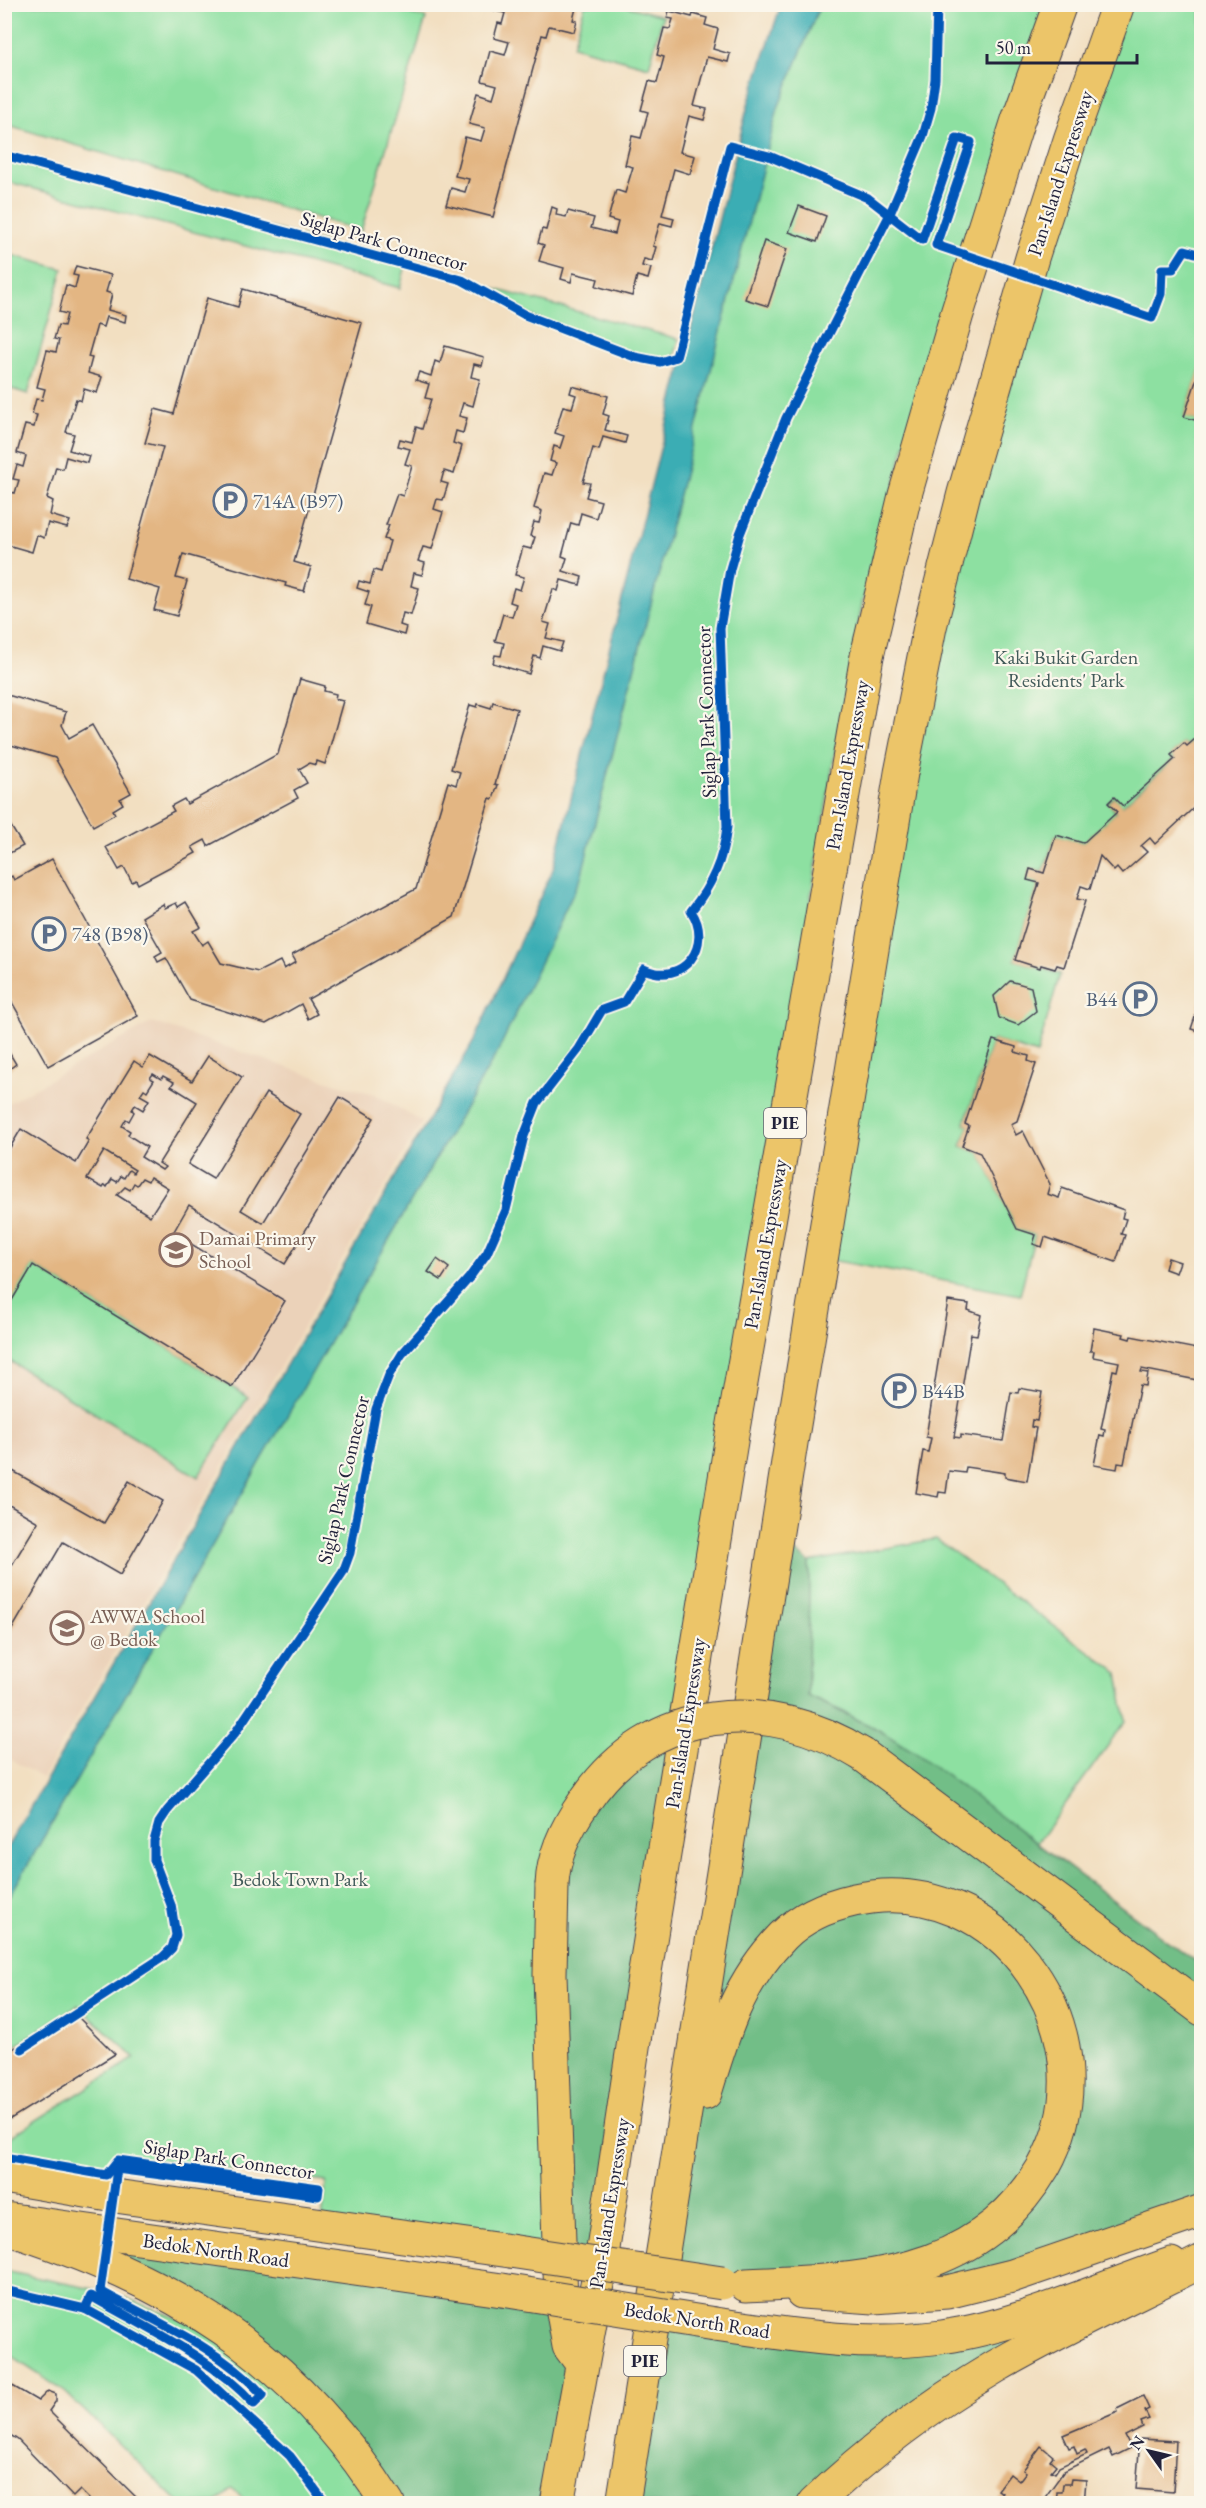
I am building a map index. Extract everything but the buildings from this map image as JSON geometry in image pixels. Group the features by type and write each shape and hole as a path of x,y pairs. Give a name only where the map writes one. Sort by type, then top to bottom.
{"main road":[{"name":"Pan-Island Expressway","path":"557,2504 601,2262 636,2027 732,1435 867,656 893,540 963,293 1018,120 1060,4"},
{"name":"Pan-Island Expressway","path":"623,2504 802,1372 901,773 928,638 952,537 1032,258 1070,140 1118,4"},
{"path":"581,2362 569,2346 561,2301 550,1974 552,1885 555,1865 565,1836 577,1812 591,1792 623,1759 675,1729 716,1718 762,1718 789,1722 812,1729 863,1755 1202,2009"},
{"path":"668,2219 733,2007 756,1968 791,1929 805,1918 834,1905 867,1897 900,1894 924,1898 945,1905 977,1921 1001,1938 1028,1967 1051,2006 1059,2027 1065,2062 1067,2088 1061,2126 1047,2160 1027,2193 1006,2217 986,2233 962,2247 922,2264 854,2278 734,2284"},
{"name":"Bedok North Road","path":"4,2177 115,2196 510,2250 734,2284 822,2294 874,2296 910,2296 947,2292 1012,2276 1202,2211"},
{"name":"Bedok North Road","path":"4,2219 502,2290 715,2324 866,2341 934,2338 959,2334 1020,2318 1202,2254"},
{"path":"4,2227 60,2245 126,2272 200,2311 229,2331 277,2371 310,2403 369,2473 388,2504"},
{"path":"814,2504 884,2444 984,2374 1027,2349 1202,2262"}],"shaded area":[{"name":"Damai Primary School","path":"152,1022 337,1084 375,1094 422,1122 42,1778 5,1756 5,1105"}],"green space":[{"path":"5,5 380,5 426,18 361,231 5,124"},
{"path":"585,5 622,5 663,16 649,67 573,46"},
{"name":"Bedok Town Park","path":"820,5 1047,5 904,448 863,599 839,728 674,1721 551,2253 322,2221 326,2182 116,2155 106,2168 5,2151 5,2146 13,2135 135,2058 78,2005 5,2053 5,1904 498,1051 581,877 778,108"},
{"name":"Kaki Bukit Garden Residents' Park","path":"1126,5 1201,5 1202,364 1184,416 1201,422 1201,733 1187,746 1184,743 1171,755 1174,759 1122,806 1114,797 1108,802 1116,813 1083,843 1056,835 1043,872 1030,869 1027,879 1039,883 1015,960 1060,974 1037,1054 993,1040 964,1124 969,1126 961,1146 980,1153 1017,1229 1035,1235 1020,1295 825,1259 935,626"},
{"path":"5,155 406,265 400,288 5,181"},
{"path":"4,253 63,269 28,394 5,387"},
{"path":"465,281 679,339 675,355 661,360 636,356 526,314"},
{"path":"33,1265 248,1397 198,1477 5,1358 4,1312"},
{"path":"776,1536 809,1562 808,1696 879,1730 916,1753 1201,1966 1201,2211 974,2286 660,2273"},
{"path":"936,1539 1118,1673 1126,1721 1036,1844 915,1753 846,1713 808,1696 809,1562"},
{"path":"684,1730 601,2262 560,2256 550,1974 577,1813"},
{"path":"105,2234 561,2301 569,2346 556,2503 388,2503 341,2437 126,2272"},
{"path":"4,2271 113,2293 213,2332 318,2424 369,2503 248,2503 232,2489 216,2503 180,2503 65,2392 5,2352"},
{"path":"653,2314 778,2333 1020,2318 1027,2349 814,2503 623,2504"}],"water":[{"path":"781,5 820,5 778,108 581,877 498,1051 5,1904 5,1851 475,1039 553,869 749,101"}],"cycle path":[{"name":"Siglap Park Connector","path":"22,2049 163,1957 172,1948 176,1935 171,1905 154,1860 154,1841 159,1823 235,1733 343,1572 350,1553 376,1409 389,1375 402,1354 469,1278 487,1253 506,1210 524,1136 537,1103 579,1049 602,1010 624,1002 644,969 658,973 682,968 691,960 697,949 699,937 697,924 691,911 705,892 715,872 723,850 727,827 720,628 730,569 740,534 786,418 889,216 923,136 931,108 935,79 937,4"},
{"name":"Siglap Park Connector","path":"4,155 462,280 525,315 635,357 660,362 676,357 730,146 769,156 868,198 922,240 957,138 971,142 936,245 1152,318 1161,294 1162,269 1173,269 1185,250 1202,255"},
{"name":"Siglap Park Connector","path":"4,2157 106,2175 118,2160 319,2188 318,2196 117,2169 100,2291 186,2337 227,2363 263,2395 254,2404 219,2372 198,2358 91,2296 85,2309 196,2370 290,2456 326,2504"},
{"path":"4,2290 85,2309"}],"place":[{"name":"714A (B97)","path":"230,501"},
{"name":"748 (B98)","path":"49,934"},
{"name":"B44","path":"1140,999"},
{"name":"Damai Primary School","path":"176,1250"},
{"name":"B44B","path":"899,1391"},
{"name":"AWWA School @ Bedok","path":"67,1628"}]}
